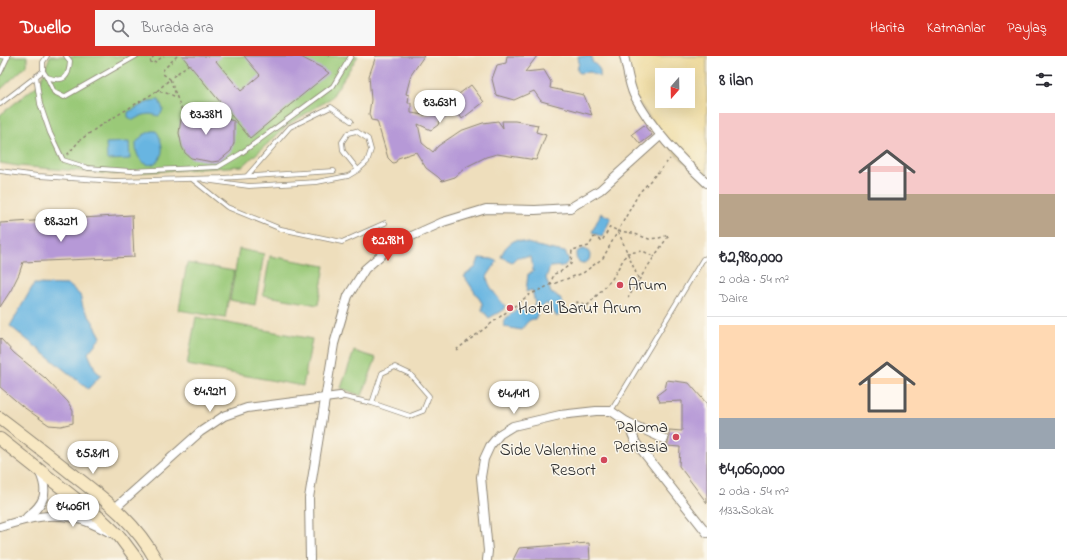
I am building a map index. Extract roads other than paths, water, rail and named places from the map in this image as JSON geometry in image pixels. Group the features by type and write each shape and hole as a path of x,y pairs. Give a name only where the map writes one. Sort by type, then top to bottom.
{"main road":[{"path":"0,418 116,508 135,529 150,549 156,560"},
{"path":"0,439 101,519 120,537 137,560"}],"street":[{"path":"624,56 633,94 660,136 675,153 707,183"},
{"path":"310,560 309,498 334,344 348,296 365,269 394,244 443,222 486,209 535,210 570,208 600,190 660,136"},
{"path":"116,508 200,432 224,416 247,408 340,396"},
{"path":"487,560 488,551 480,477 484,459 490,446 500,434 513,426 553,416 596,411 611,411 627,422 664,439"},
{"path":"627,422 636,443 707,533"},
{"path":"25,519 37,510 43,500 45,489 44,481 39,470"},
{"path":"0,527 25,519 42,516 70,517 83,520 120,537"}],"lane":[{"path":"0,56 8,57 0,73"},
{"path":"47,56 43,62 43,71 54,92 64,97 136,56"},
{"path":"47,77 56,80 63,79 69,70 70,61 66,56"},
{"path":"36,76 40,104 50,133 63,160 88,168 132,171 218,167 240,154 333,86 351,56"},
{"path":"0,104 43,71"},
{"path":"247,176 290,128 331,107 351,121"},
{"path":"192,178 249,186 318,182 348,176 358,170 367,162 371,150 368,139 356,130 348,133 342,142 343,151 358,170"},
{"path":"0,171 38,176 115,181 334,171"},
{"path":"192,178 227,207 281,229 342,242 385,223"},
{"path":"611,411 703,258 707,258"},
{"path":"340,396 372,403 410,416 423,411 429,396 410,374 396,367 382,373 372,403"}],"water":[{"path":"578,56 592,56 592,62 599,68 600,77 590,72 579,73 577,69 579,63"},
{"path":"159,100 163,109 161,114 158,116 151,114 133,120 128,117 128,112 150,101"},
{"path":"156,131 158,133 162,149 159,160 156,163 147,164 138,156 136,151 136,143 143,135"},
{"path":"129,142 130,159 107,160 106,143"},
{"path":"601,213 611,218 602,237 592,232"},
{"path":"516,240 565,252 569,260 564,266 550,267 546,278 551,293 559,297 564,305 563,311 557,317 547,303 539,310 535,319 528,321 521,330 505,327 503,321 518,308 531,311 535,303 532,290 526,292 528,274 533,272 530,257 517,257 512,262 501,257 503,251"},
{"path":"580,249 586,249 590,253 590,259 586,263 580,263 576,259 576,253"},
{"path":"479,258 497,261 487,278 493,291 505,306 503,310 489,318 482,310 482,303 464,276 476,267"},
{"path":"34,284 69,285 80,295 83,307 101,337 88,353 96,371 101,375 88,389 10,326"}],"place":[{"name":"Arum","path":"620,285"},
{"name":"Hotel Barut Arum","path":"510,308"},
{"name":"Paloma Perissia","path":"676,437"},
{"name":"Side Valentine Resort","path":"604,460"}]}
